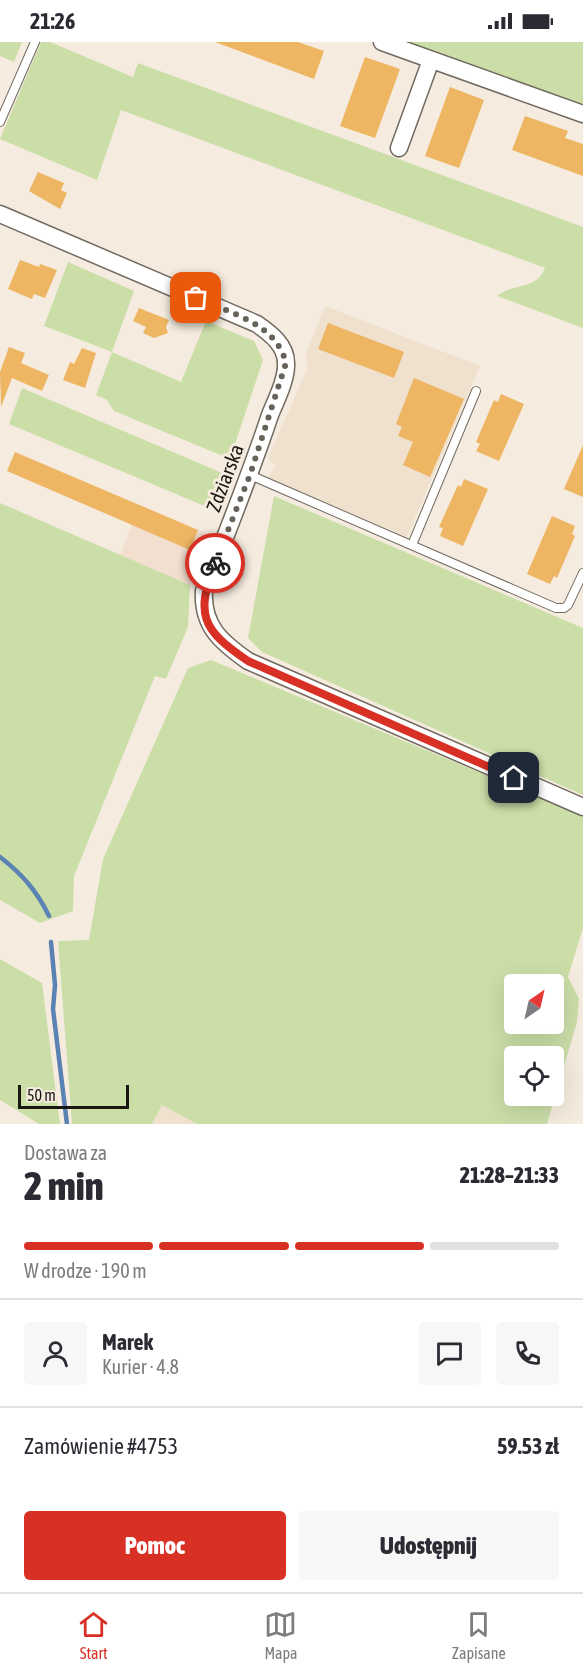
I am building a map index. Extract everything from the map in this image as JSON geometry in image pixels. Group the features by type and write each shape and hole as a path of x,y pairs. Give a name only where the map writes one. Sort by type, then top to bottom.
{"street":[{"path":"382,42 583,114"},
{"path":"399,148 431,60"},
{"name":"Zdziarska","path":"0,214 246,320 272,335 283,350 286,363 250,475 204,591 203,608 210,629 223,643 248,661 583,807"}],"lane":[{"path":"0,122 35,42"},
{"path":"412,545 476,392"},
{"path":"250,475 556,608 564,608 568,605 583,573"}],"shaded area":[{"path":"325,306 480,366 407,537 269,478 275,466 268,458 307,369 306,354"},
{"path":"140,505 210,535 190,585 120,555"},
{"path":"162,1105 197,1124 152,1124"}],"green space":[{"path":"0,42 22,42 14,62 0,56"},
{"path":"41,42 50,42 133,77 138,63 583,227 583,328 497,296 510,289 531,283 541,275 545,268 121,110 97,180 0,139"},
{"path":"396,42 583,42 583,109"},
{"path":"68,262 134,291 112,352 44,326"},
{"path":"206,321 254,341 263,360 230,459 114,411 107,400 96,395 112,352 181,382"},
{"path":"22,388 234,478 219,512 9,424"},
{"path":"274,496 583,628 583,795 262,652 248,638"},
{"path":"0,503 190,585 188,627 166,679 155,676 74,876 73,911 40,923 0,900"},
{"path":"211,660 583,816 583,928 568,977 579,999 577,1022 564,1066 564,1046 504,1046 504,1106 552,1106 547,1124 197,1124 162,1105 152,1124 72,1124 58,941 89,940 103,859 188,668"},
{"path":"0,959 42,983 60,1124 39,1124 0,1100"}],"building":[{"path":"215,42 298,42 324,51 314,79"},
{"path":"365,57 400,69 375,138 340,126"},
{"path":"450,87 484,100 459,168 425,156"},
{"path":"525,116 568,131 565,138 583,144 583,176 512,150"},
{"path":"38,172 64,183 61,190 67,193 60,209 29,191"},
{"path":"20,260 39,267 40,264 57,270 45,298 34,294 32,299 8,289"},
{"path":"139,308 169,320 166,327 168,333 154,338 143,333 146,327 133,321"},
{"path":"328,323 404,352 394,378 318,349"},
{"path":"9,347 25,353 21,363 49,375 42,391 12,378 1,407 0,372"},
{"path":"82,348 96,353 85,388 63,380 70,362 74,364"},
{"path":"414,378 464,399 430,477 403,465 413,442 398,436 402,427 396,424"},
{"path":"501,394 524,404 499,461 476,451 480,444 476,442 494,400 498,402"},
{"path":"583,445 583,497 564,489"},
{"path":"15,452 198,530 190,550 7,471"},
{"path":"464,479 488,489 463,546 440,536 443,528 439,527 458,485 461,487"},
{"path":"552,516 575,526 572,534 575,536 557,578 554,576 550,584 527,574"}],"waterway":[{"path":"0,857 28,884 49,916"},
{"path":"51,942 55,985 53,1009 67,1124"}],"way so far":[{"path":"196,298 257,324 272,335 283,350 286,363 250,475 215,563"}],"route":[{"path":"215,563 204,591 203,608 210,629 232,650 248,661 514,778"}]}
